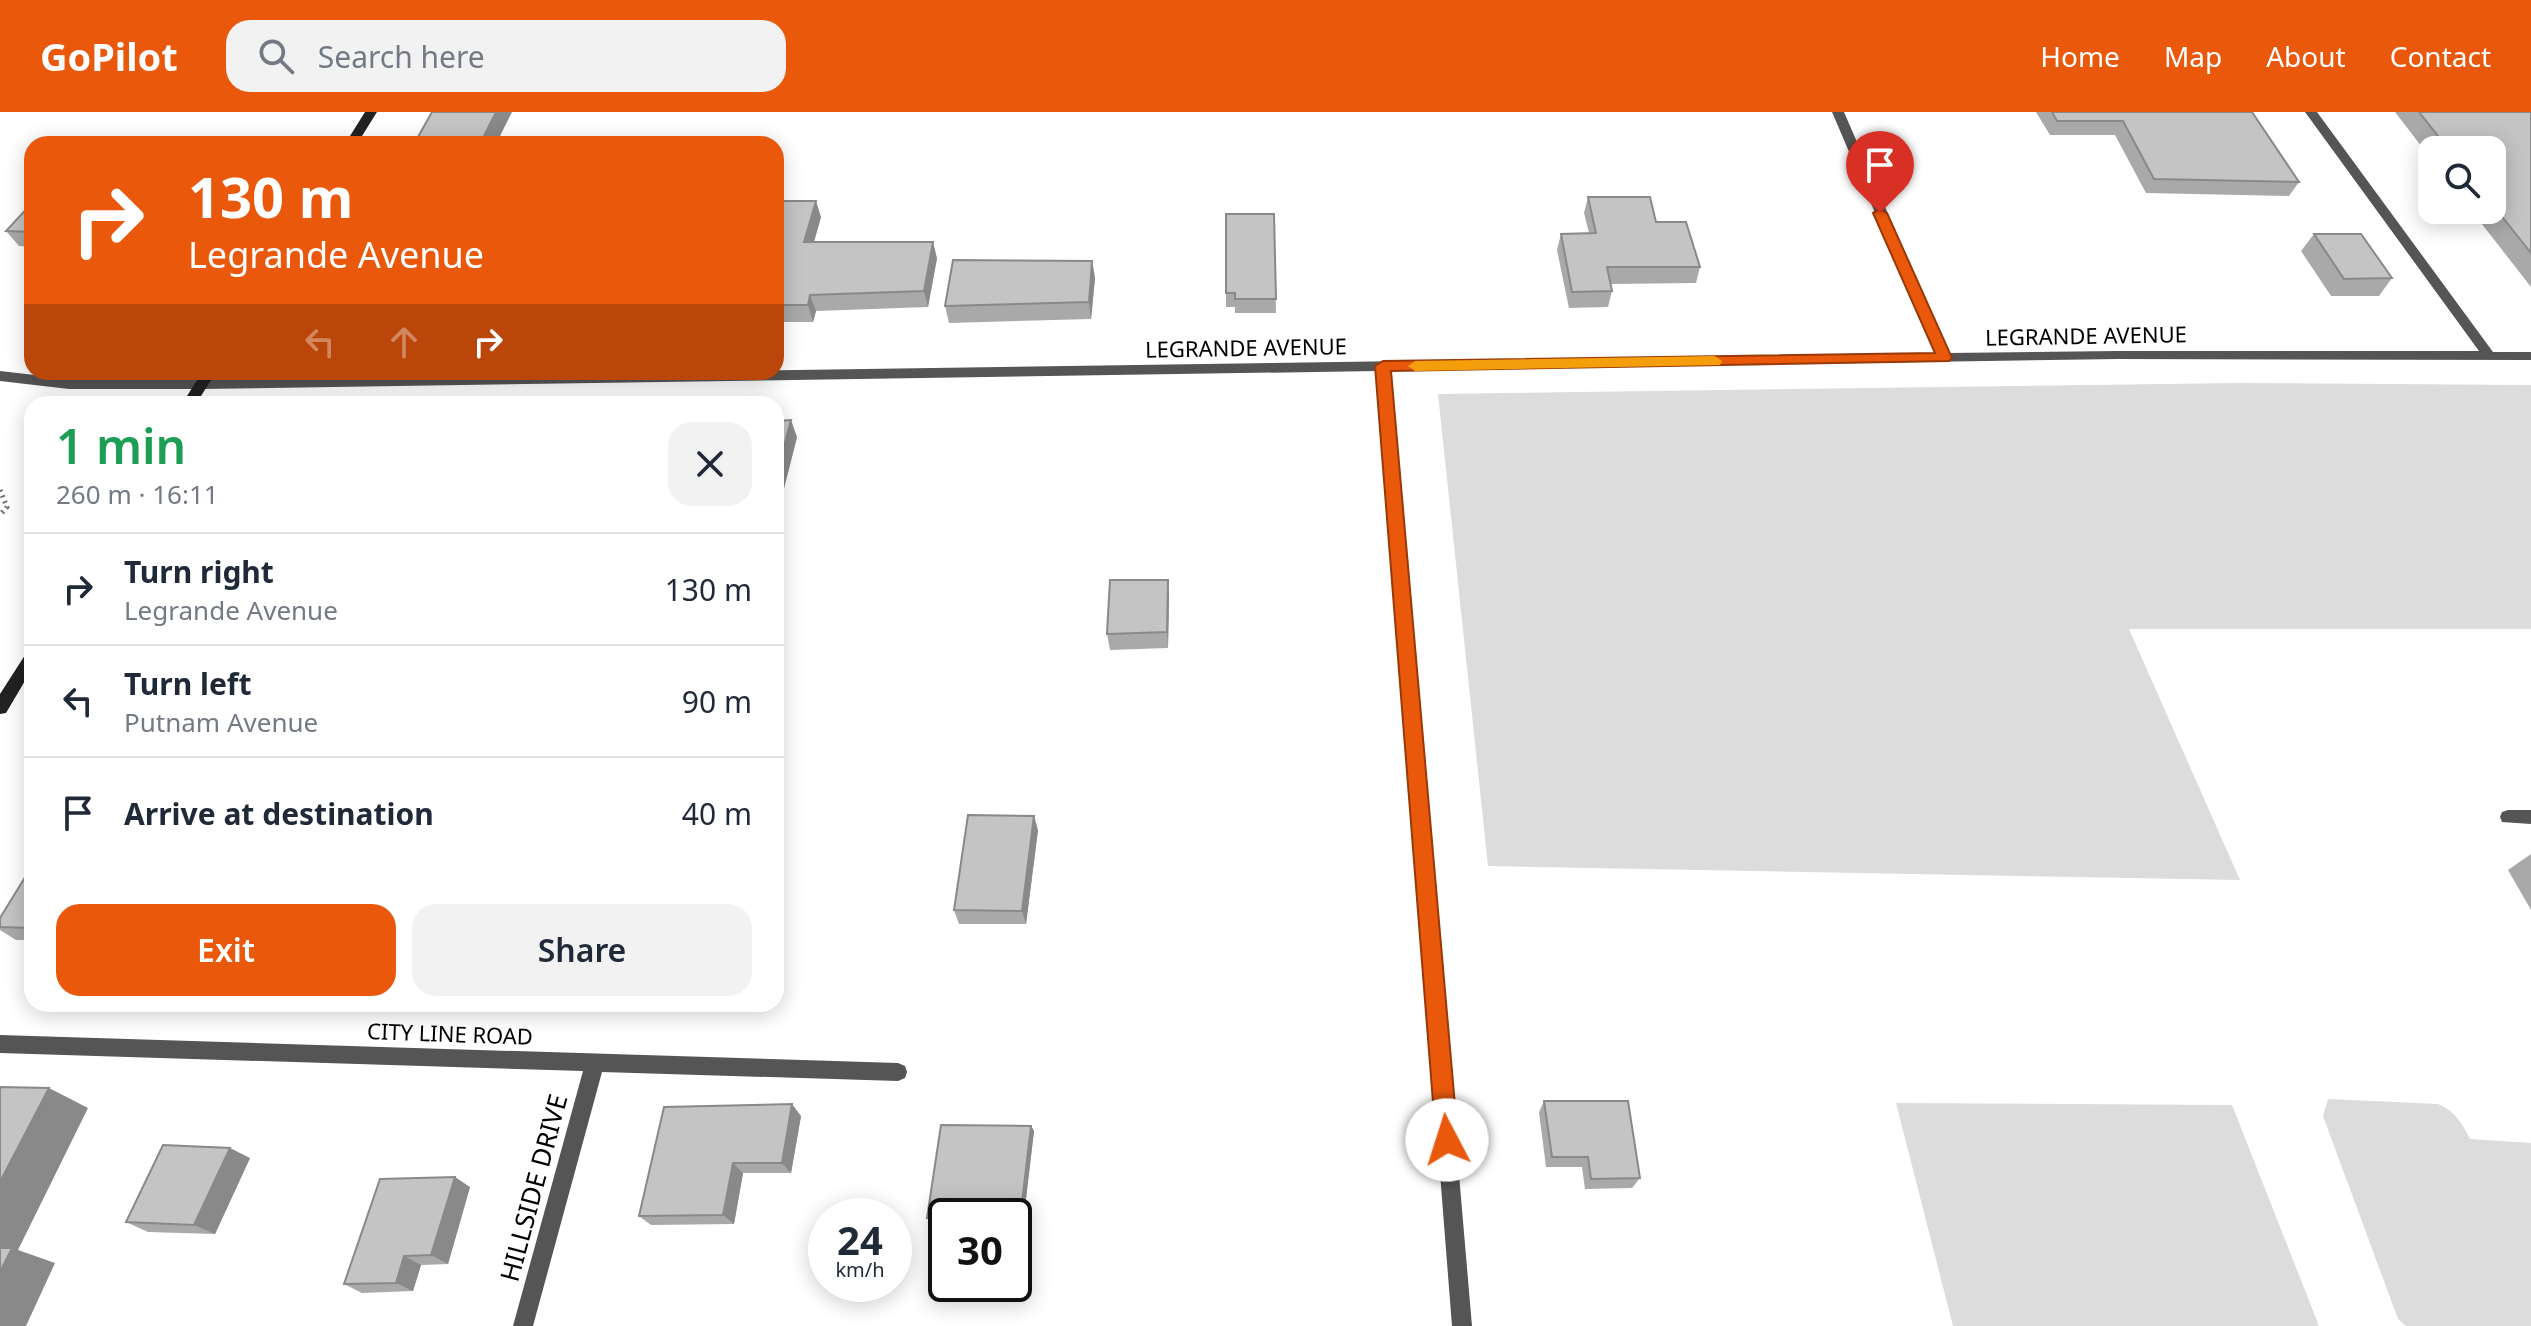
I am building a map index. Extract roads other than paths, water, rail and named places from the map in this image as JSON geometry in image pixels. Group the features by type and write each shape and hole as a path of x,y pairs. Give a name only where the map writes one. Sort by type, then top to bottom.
{"main road":[{"path":"356,136 371,112"},
{"path":"0,708 24,669"}],"street":[{"path":"1838,112 1944,358"},
{"path":"2311,112 2489,356"},
{"name":"LEGRANDE AVENUE","path":"784,372 2230,354 2531,356"},
{"path":"1383,366 1462,1326"},
{"name":"LEGRANDE AVENUE","path":"0,376 24,379"},
{"name":"LEGRANDE AVENUE","path":"34,380 69,384 160,380"},
{"path":"2508,817 2531,817"},
{"name":"CITY LINE ROAD","path":"0,1044 898,1072"},
{"name":"HILLSIDE DRIVE","path":"523,1326 595,1063"}]}
